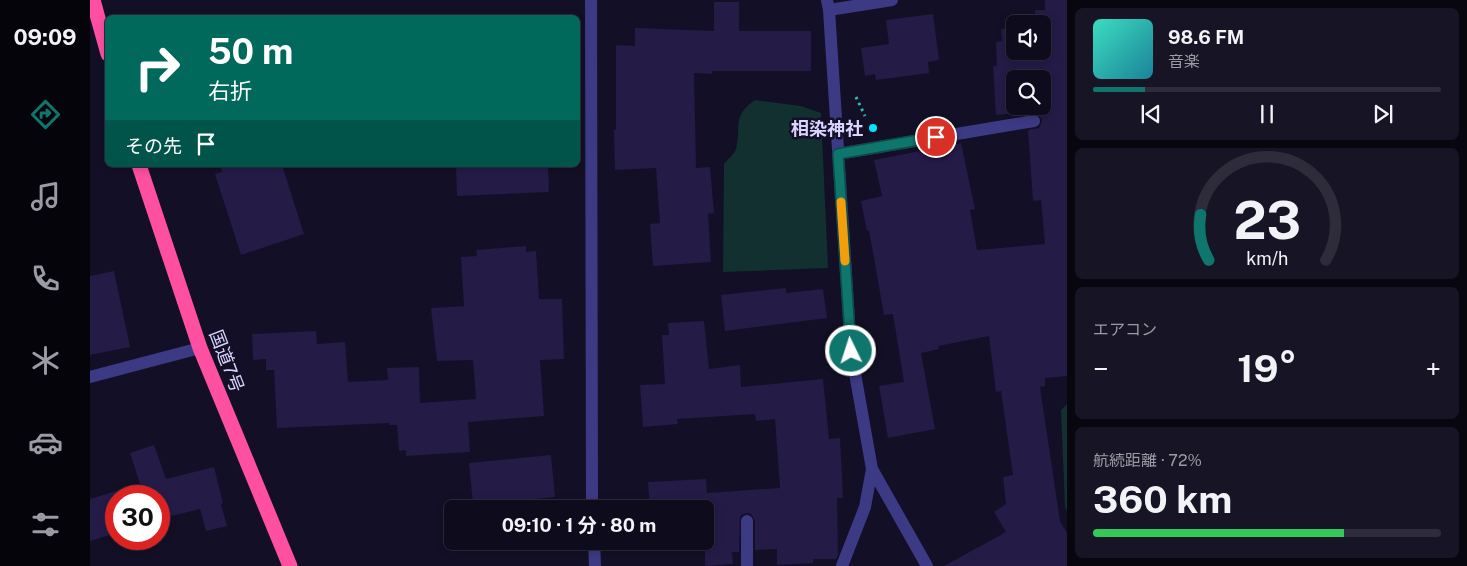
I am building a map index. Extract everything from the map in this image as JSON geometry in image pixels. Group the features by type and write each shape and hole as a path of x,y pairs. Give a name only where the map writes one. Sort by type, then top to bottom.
{"highway":[{"path":"93,0 105,43"},
{"name":"国道7号","path":"140,167 200,348 290,566"}],"street":[{"path":"591,0 592,500"},
{"path":"892,0 828,5 851,351 872,469 927,566"},
{"path":"838,154 1034,121"},
{"path":"90,377 200,348"},
{"path":"842,566 865,507 872,469"},
{"path":"747,521 747,566"},
{"path":"594,550 595,566"}],"green space":[{"path":"755,100 801,106 821,113 828,268 723,272 724,164 736,149 740,117"},
{"path":"1067,404 1067,512 1065,507 1061,410"}],"building":[{"path":"1045,0 1067,0 1067,376 1045,378 1045,386 1040,387 1060,521 1067,533 1067,566 944,566 1006,532 994,512 1006,504 1003,477 1013,475 1001,391 996,392 989,336 938,346 939,349 921,353 935,429 888,438 879,386 904,382 893,314 884,315 869,230 867,231 861,201 882,196 874,160 961,143 975,209 970,210 977,250 1045,244 1041,200 1033,201 1028,130 1039,128 1042,119 1038,115 1051,115 1051,70 1006,70 1006,114 996,115 993,66 997,66 996,42 1002,41 1001,29 1006,29 1006,60 1051,60 1051,15 1035,15 1035,10 1045,10"},
{"path":"714,2 739,2 739,31 811,31 811,71 712,71 712,74 694,73 696,168 710,167 714,213 708,214 711,262 653,266 650,224 660,223 656,168 615,170 616,45 635,46 635,28 714,31"},
{"path":"933,14 939,60 928,62 929,73 876,80 875,74 865,76 861,48 889,44 886,20"},
{"path":"221,167 283,167 304,234 241,255 215,174 222,172"},
{"path":"456,167 548,167 549,192 457,196"},
{"path":"526,246 526,252 536,251 539,299 562,299 564,359 540,360 544,416 468,422 470,452 406,456 406,450 399,451 397,425 389,425 389,423 277,428 274,370 266,370 266,359 253,360 252,334 316,331 317,344 345,342 348,382 388,380 387,368 419,367 420,403 476,399 473,360 437,361 431,308 464,306 461,257 477,256 476,250"},
{"path":"114,271 130,347 90,355 90,276"},
{"path":"786,288 786,293 823,289 827,318 725,331 721,295"},
{"path":"704,321 709,369 740,365 741,387 823,379 829,439 840,438 843,498 837,498 838,555 836,559 813,559 813,563 777,565 777,549 755,550 755,521 751,514 747,513 740,517 739,552 732,552 733,564 705,566 705,550 714,550 714,500 649,500 648,482 706,479 707,493 780,488 775,419 756,421 755,414 677,419 678,424 643,427 640,385 665,384 662,335 669,335 668,323"},
{"path":"154,445 166,479 214,467 227,526 206,531 200,509 170,516 170,485 140,485 130,453"},
{"path":"551,455 555,497 520,500 473,500 469,463"},
{"path":"105,494 105,536 90,541 90,499"}],"slow traffic":[{"path":"841,202 845,261"}],"place":[{"name":"相染神社","path":"873,128"}],"route":[{"path":"851,351 838,154 936,137"}]}
